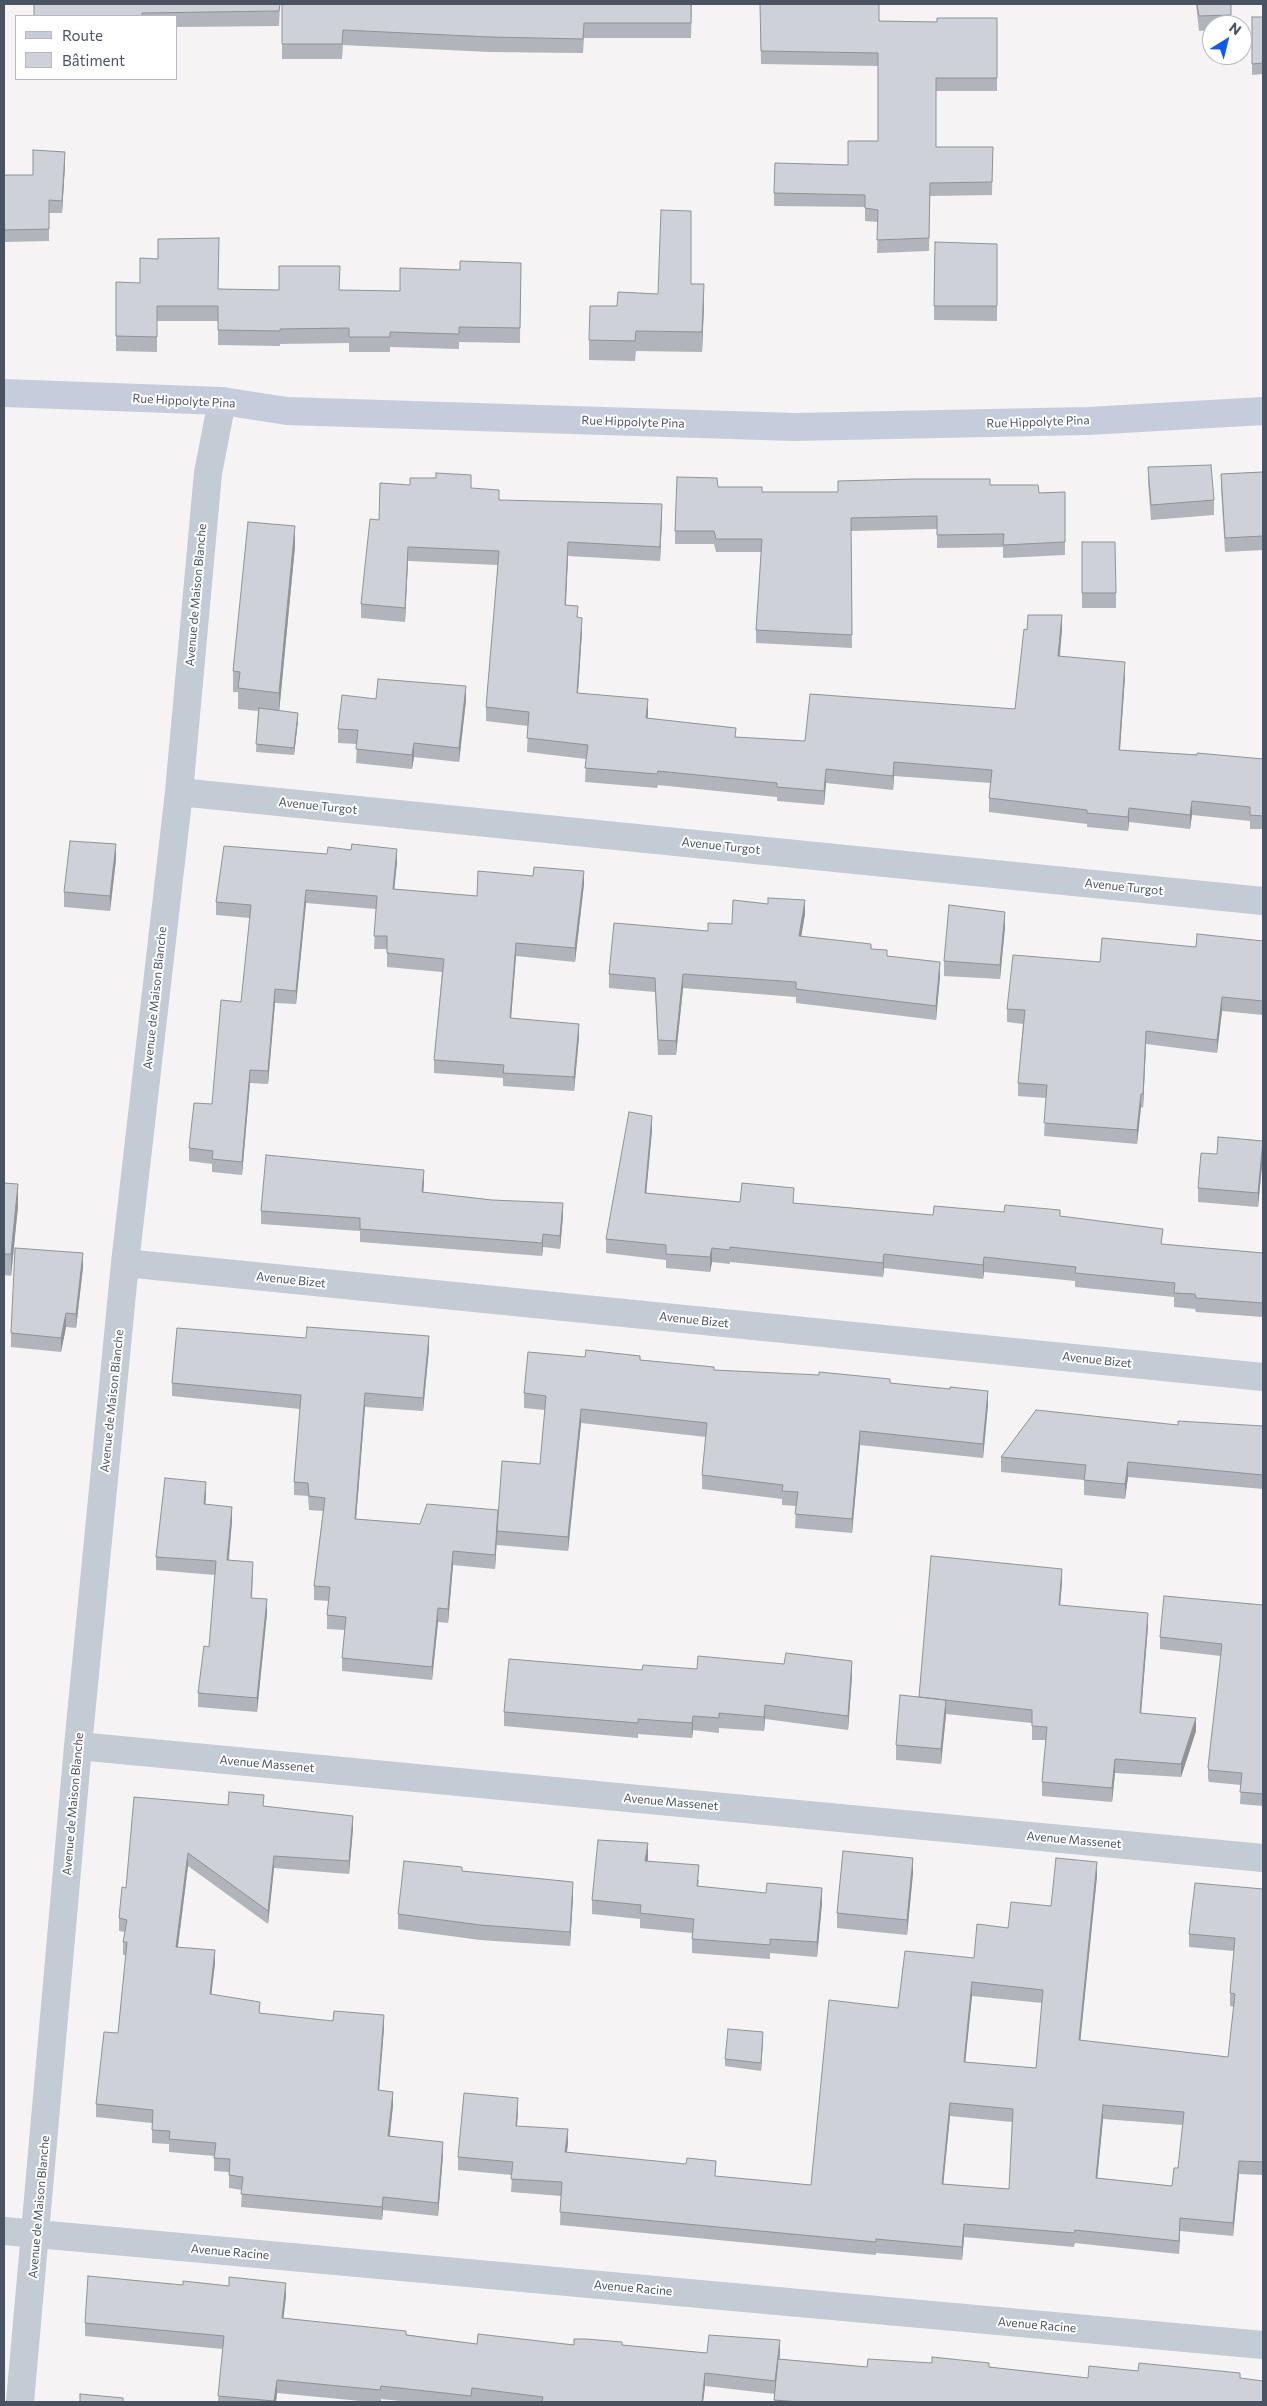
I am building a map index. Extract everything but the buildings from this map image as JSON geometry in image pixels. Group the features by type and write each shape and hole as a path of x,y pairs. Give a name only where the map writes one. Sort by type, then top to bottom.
{"main road":[{"name":"Rue Hippolyte Pina","path":"4,393 222,401 287,412 794,427 1088,421 1263,412"}],"street":[{"name":"Avenue de Maison Blanche","path":"20,2402 37,2234 78,1746 125,1263 179,792 208,473 222,401"},
{"name":"Avenue Turgot","path":"179,792 1263,901"},
{"name":"Avenue Bizet","path":"125,1263 1263,1377"},
{"name":"Avenue Massenet","path":"78,1746 1263,1858"},
{"name":"Avenue Racine","path":"4,2231 1263,2345"}]}
